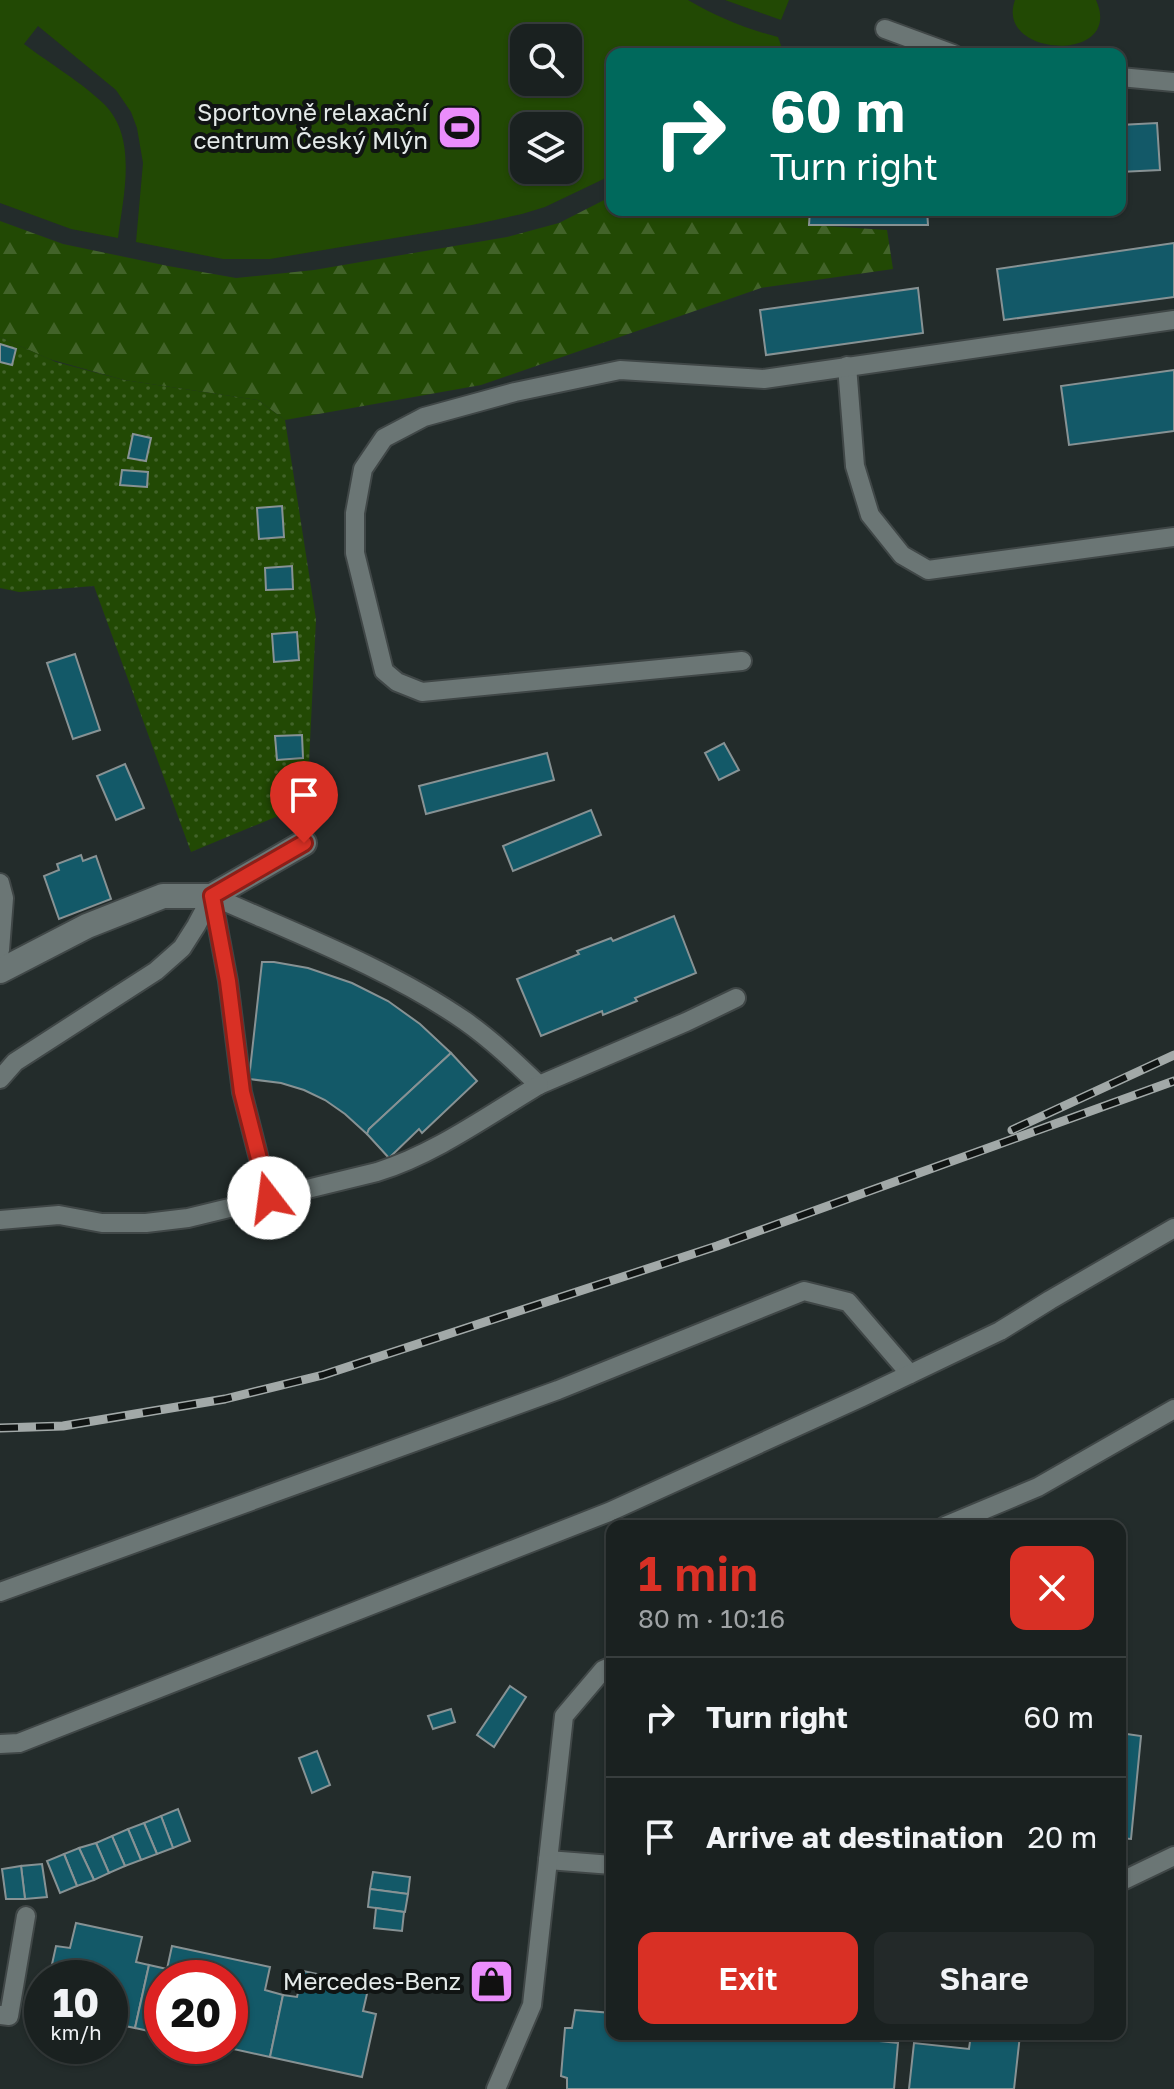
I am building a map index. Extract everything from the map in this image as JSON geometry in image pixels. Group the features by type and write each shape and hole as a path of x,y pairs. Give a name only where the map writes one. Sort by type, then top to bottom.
{"street":[{"path":"0,971 87,926 163,896 212,896 304,843"}],"lane":[{"path":"885,29 937,48"},
{"path":"1126,78 1174,82"},
{"path":"742,661 422,692 397,682 384,671 355,553 355,513 363,469 384,438 424,417 530,389 620,370 764,379 1174,320"},
{"path":"847,366 855,466 870,515 902,555 928,570 1174,537"},
{"path":"0,883 4,898 0,950"},
{"path":"0,1079 15,1062 156,971 182,948 212,896"},
{"path":"212,896 413,988 465,1021 505,1052 539,1085"},
{"path":"212,896 228,981 242,1092 269,1198"},
{"path":"0,1220 59,1215 102,1223 146,1223 188,1218 400,1165 539,1085 736,998"},
{"path":"0,1744 19,1743 609,1512 1000,1331 1174,1228"},
{"path":"0,1592 558,1390 804,1291 848,1302 910,1374"},
{"path":"959,1520 1038,1487 1174,1409"},
{"path":"496,2089 532,2005 564,1716 606,1669"},
{"path":"1126,1879 1174,1856"},
{"path":"548,1860 606,1865"},
{"path":"0,2015 9,2016 26,1916"}],"green space":[{"path":"0,0 688,0 732,22 778,37 782,48 606,48 606,178 545,207 472,225 270,259 223,259 136,242 143,163 131,112 116,90 38,26 24,44 97,97 115,119 122,134 126,169 118,238 71,229 0,203"},
{"path":"725,0 789,0 781,20"},
{"path":"1015,0 1096,0 1100,21 1093,35 1078,43 1058,46 1039,42 1023,33 1014,19"},
{"path":"606,199 606,216 810,216 809,225 887,230 893,269 761,288 481,385 285,420 258,400 124,380 49,359 0,337 0,221 63,244 236,278 314,270 507,237 559,223"},
{"path":"0,337 56,362 124,380 258,400 285,420 316,619 307,804 191,852 94,586 19,592 0,588"}],"building":[{"path":"1157,123 1160,170 1126,172 1126,125"},
{"path":"810,216 927,216 928,225 809,225"},
{"path":"1174,243 1174,297 1004,320 997,269"},
{"path":"918,288 923,333 766,355 760,310"},
{"path":"0,344 16,349 12,365 0,362"},
{"path":"1174,370 1174,431 1069,445 1061,386"},
{"path":"133,434 151,438 146,461 128,458"},
{"path":"122,470 148,472 147,487 120,485"},
{"path":"282,506 284,537 259,539 257,508"},
{"path":"292,566 293,589 266,590 265,568"},
{"path":"297,632 299,660 274,662 272,634"},
{"path":"75,654 100,730 73,739 47,663"},
{"path":"302,735 303,758 277,760 275,736"},
{"path":"724,743 739,770 719,780 705,753"},
{"path":"547,753 554,780 426,814 419,786"},
{"path":"125,764 144,808 116,820 97,776"},
{"path":"591,810 601,835 513,871 503,846"},
{"path":"81,855 83,861 96,856 111,899 59,919 44,876 59,870 57,864"},
{"path":"674,916 696,973 603,1015 602,1011 541,1036 517,979 579,954 577,951 611,938 613,941"},
{"path":"262,962 308,968 352,983 388,1001 420,1024 451,1053 367,1134 325,1100 304,1090 249,1079"},
{"path":"451,1053 477,1081 422,1133 419,1129 389,1158 367,1134 369,1129"},
{"path":"510,1686 526,1697 494,1747 477,1735"},
{"path":"451,1709 455,1722 433,1729 428,1716"},
{"path":"1126,1734 1141,1736 1131,1839 1126,1839"},
{"path":"317,1751 330,1785 312,1793 299,1758"},
{"path":"178,1809 190,1841 173,1848 161,1816"},
{"path":"161,1816 173,1848 157,1854 144,1823"},
{"path":"144,1823 157,1854 141,1860 128,1829"},
{"path":"128,1829 141,1860 125,1866 112,1836"},
{"path":"112,1836 125,1866 109,1873 96,1843"},
{"path":"96,1843 109,1873 94,1880 79,1848"},
{"path":"79,1848 94,1880 77,1886 64,1854"},
{"path":"64,1854 77,1886 60,1893 47,1861"},
{"path":"42,1864 47,1897 25,1899 21,1866"},
{"path":"21,1866 25,1899 6,1899 2,1869"},
{"path":"373,1872 410,1877 408,1894 370,1889"},
{"path":"370,1889 408,1894 405,1912 368,1907"},
{"path":"376,1908 404,1912 402,1931 374,1928"},
{"path":"76,1923 142,1937 136,1962 144,1964 144,1988 135,2028 128,2027 128,1960 53,1960 56,1946 70,1948"},
{"path":"172,1946 237,1960 169,1960"},
{"path":"248,1962 270,1967 265,1990 283,1995 270,2057 248,2052"},
{"path":"303,1971 369,1985 363,2011 376,2014 362,2077 270,2057 283,1995 297,1997"},
{"path":"144,1988 144,2030 135,2028"},
{"path":"575,2010 606,2013 606,2040 870,2040 898,2043 894,2089 567,2089 567,2078 561,2076 565,2028 572,2028"},
{"path":"970,2040 1019,2040 1014,2089 909,2089 914,2043 969,2049"}],"railway":[{"path":"1012,1130 1174,1055"},
{"path":"0,1428 63,1426 225,1399 323,1375 717,1246 1174,1081"}],"place":[{"name":"Sportovně relaxační centrum Český Mlýn","path":"459,127"},
{"name":"Mercedes-Benz","path":"492,1982"}],"route":[{"path":"269,1198 242,1092 228,981 212,896 304,843"}]}
